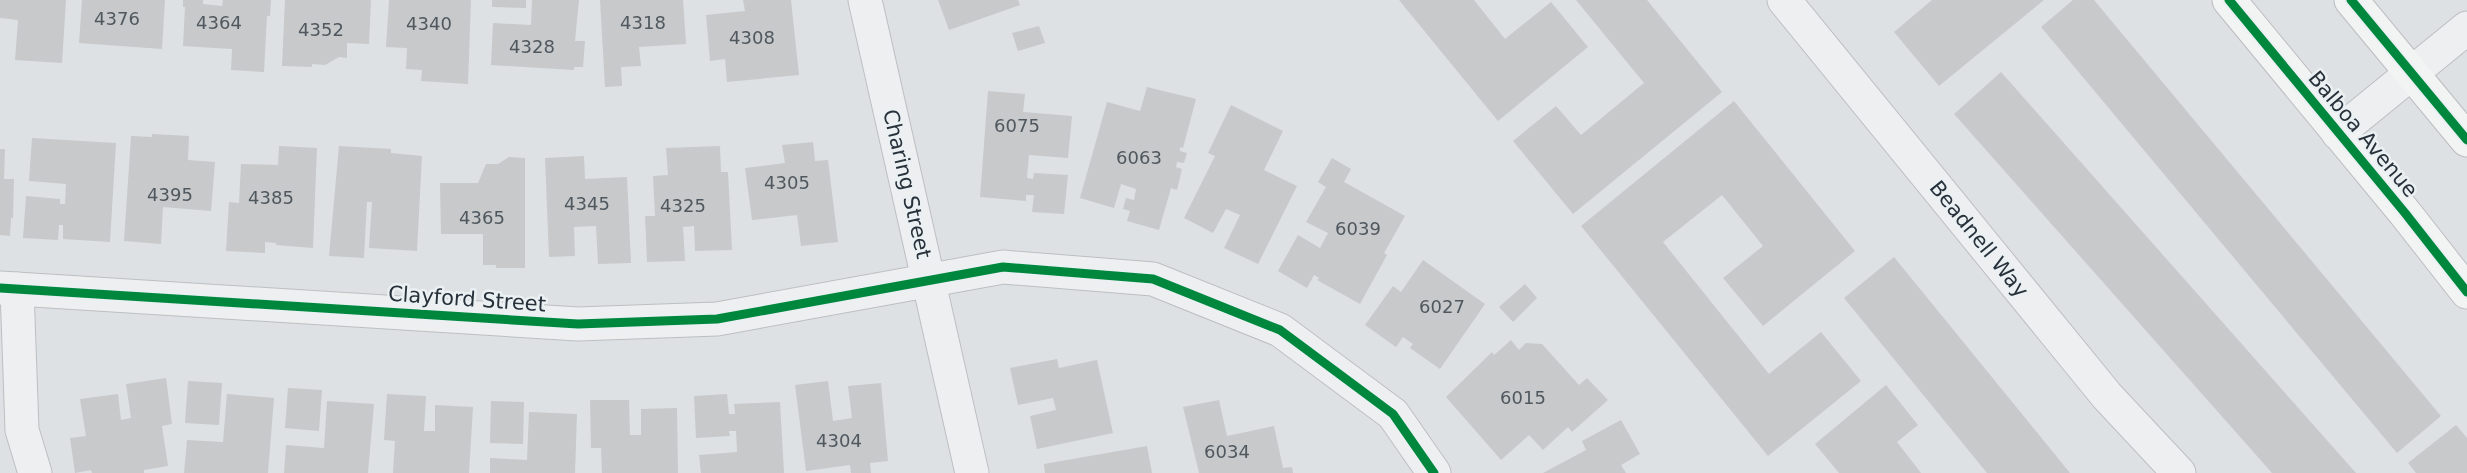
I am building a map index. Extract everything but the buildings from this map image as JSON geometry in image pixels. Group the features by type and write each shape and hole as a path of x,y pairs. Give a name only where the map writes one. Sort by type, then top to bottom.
{"main road":[{"name":"Balboa Avenue","path":"2229,0 2467,292"},
{"path":"2351,0 2467,140"}],"street":[{"name":"Charing Street","path":"865,0 972,473"},
{"name":"Beadnell Way","path":"1784,0 2106,396 2179,473"},
{"path":"2338,133 2467,28"},
{"name":"Clayford Street","path":"9,289 578,324 717,319 1003,267 1154,279 1280,330 1393,414 1434,473"},
{"path":"9,289 22,430 35,473"}],"cycle path":[{"path":"2229,0 2405,213 2467,292"},
{"path":"2351,0 2467,140"},
{"path":"0,288 578,324 717,319 1003,267 1153,279 1280,330 1393,414 1434,473"}]}
